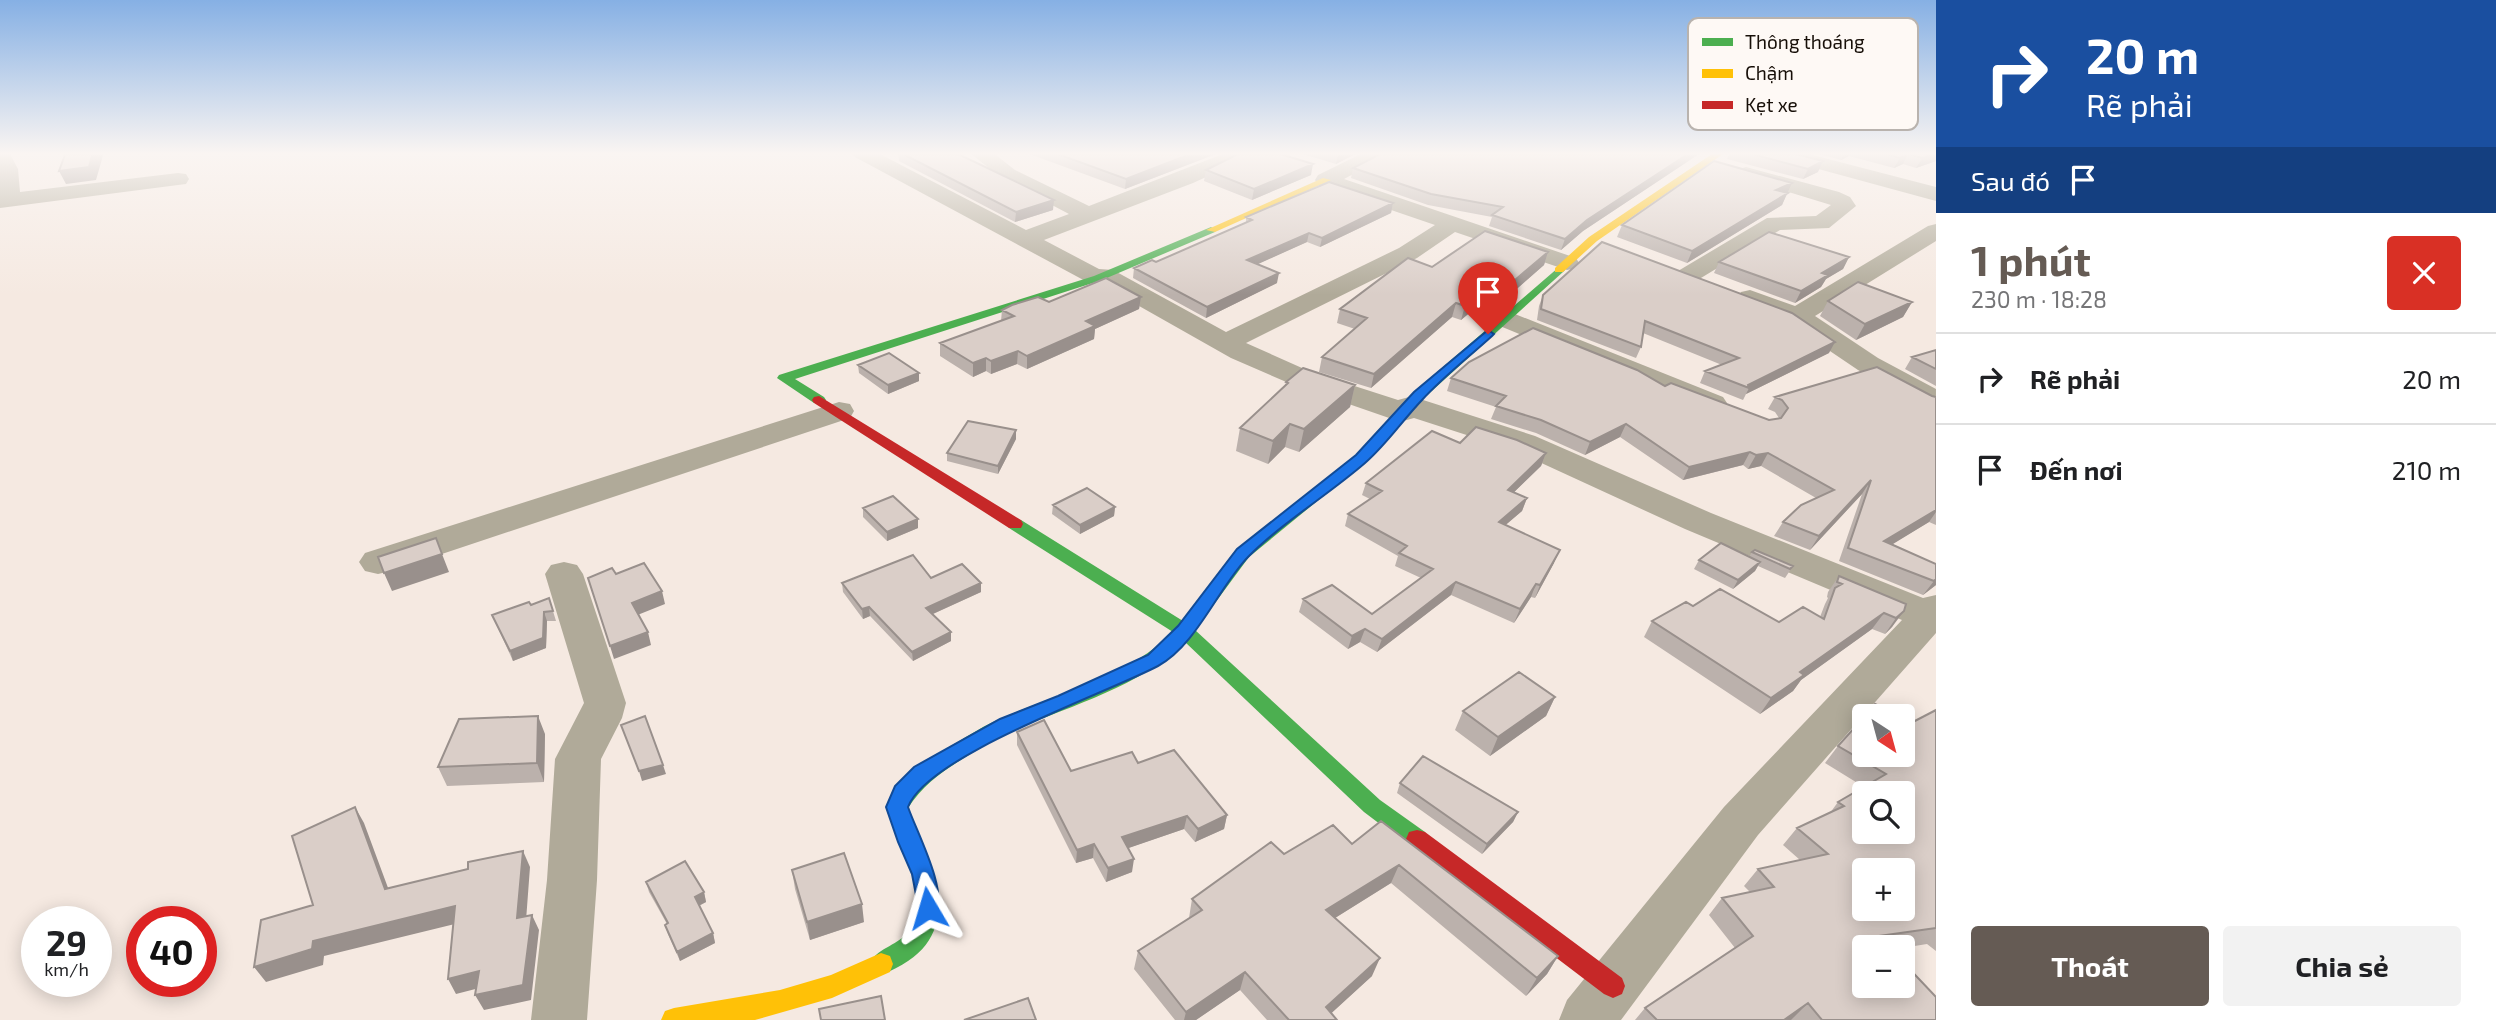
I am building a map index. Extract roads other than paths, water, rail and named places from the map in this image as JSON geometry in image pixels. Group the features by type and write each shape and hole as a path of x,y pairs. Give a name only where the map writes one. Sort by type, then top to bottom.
{"street":[{"path":"950,200 1101,276 1225,343 1301,378 1533,447 1698,521 1932,612 1741,821 1600,1003 1372,806 1185,631 784,378 1101,276 1268,200"},
{"path":"1059,200 1089,215"},
{"path":"1024,239 1127,200"},
{"path":"1392,200 1452,224 1567,263"},
{"path":"674,1020 741,1012 799,996 891,961 915,942 926,926 928,908 924,874 897,807 903,792 921,773 1007,724 1155,660 1185,631 1242,553 1361,458 1406,409 1567,263 1605,244 1661,200"},
{"path":"1837,200 1845,206 1821,223 1775,223 1675,271 1797,316 1868,364 1936,401"},
{"path":"1225,343 1408,253 1452,224"},
{"path":"1797,316 1936,231"},
{"path":"1505,318 1741,414"},
{"path":"378,562 839,411"},
{"path":"559,1020 572,880 578,759 584,742 602,718 605,703 564,574"}]}
